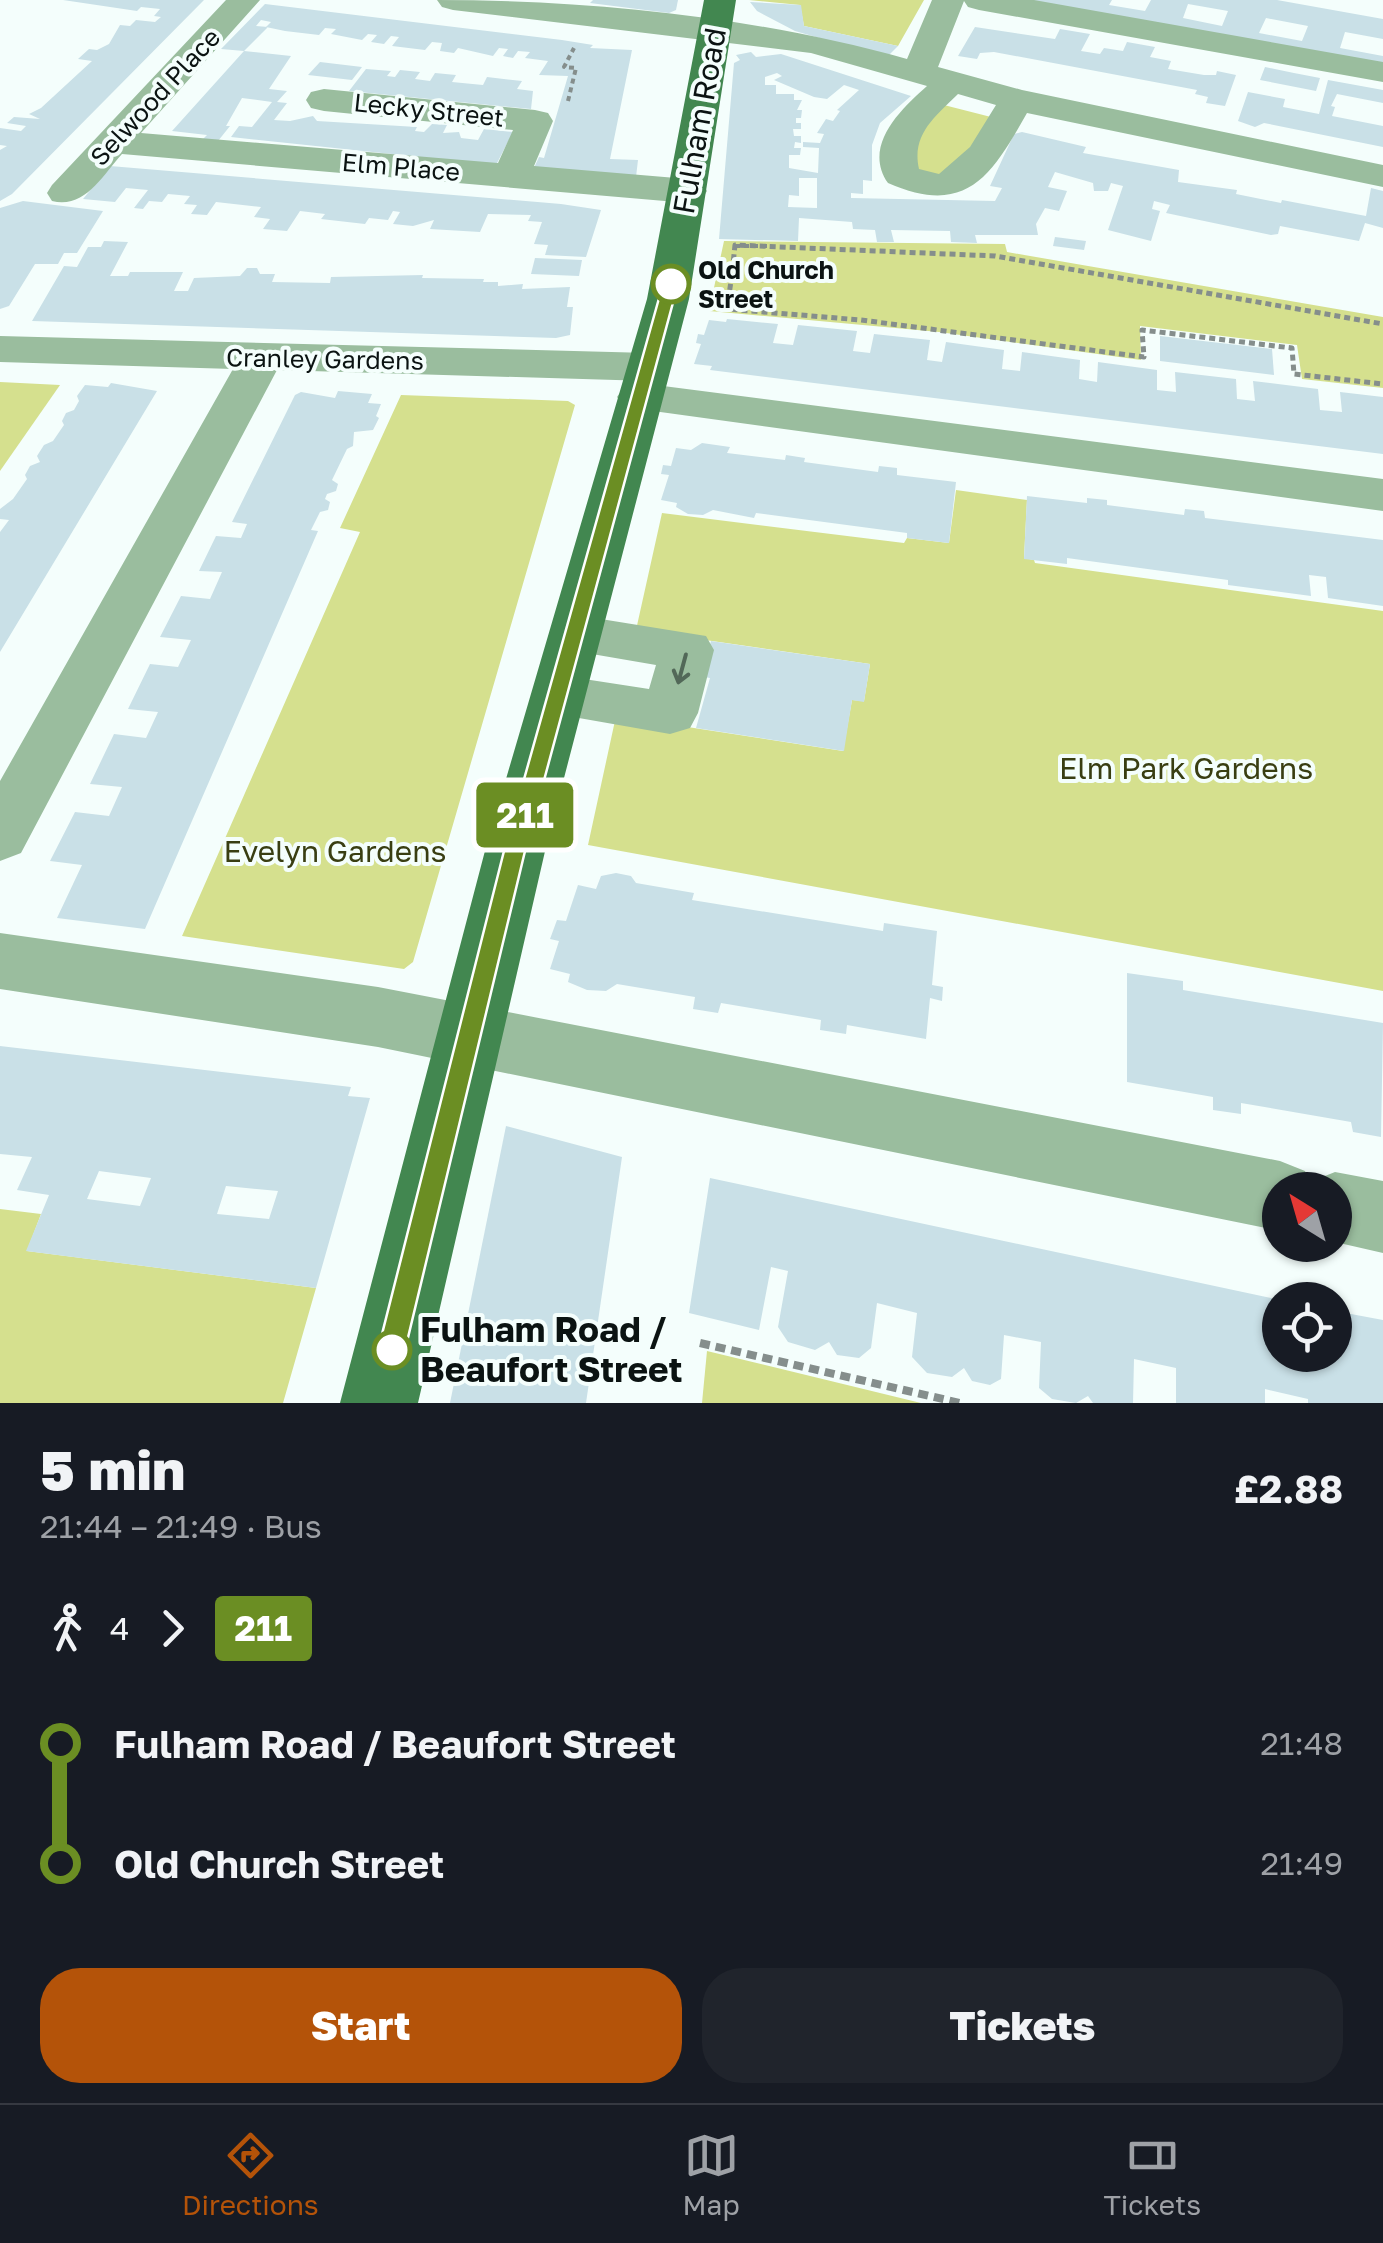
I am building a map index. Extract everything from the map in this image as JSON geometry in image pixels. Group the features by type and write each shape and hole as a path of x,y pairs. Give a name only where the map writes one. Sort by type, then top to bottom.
{"main road":[{"name":"Fulham Road","path":"379,1403 468,1036 668,299 718,14"}],"street":[{"name":"Selwood Place","path":"66,193 244,0"},
{"path":"453,0 718,14 1016,100 1383,176"},
{"path":"948,0 934,78 902,129 896,147 900,175 915,183 949,185 964,178 975,168 1016,100"},
{"path":"978,0 1383,72"},
{"name":"Lecky Street","path":"324,100 540,107 511,176"},
{"name":"Elm Place","path":"114,142 688,192"},
{"name":"Cranley Gardens","path":"0,350 262,358 645,382"},
{"path":"0,836 262,358"},
{"path":"645,382 1383,495"},
{"path":"558,696 670,713 687,650 576,634"},
{"path":"0,961 378,1017 1262,1192"},
{"path":"1352,1211 1383,1217"}],"path":[{"path":"569,57 564,66 576,68"},
{"path":"1383,324 994,256 735,245 727,309 861,320 1144,358 1142,330 1292,348 1294,374 1383,384"},
{"path":"710,272 732,274"},
{"path":"700,1343 960,1403"}],"green space":[{"path":"749,0 924,0 898,46 804,26 800,5"},
{"path":"940,104 991,117 951,176 916,174 910,132"},
{"path":"724,241 1005,244 1007,252 1383,317 1383,388 1302,379 1297,345 1140,326 1141,360 939,332 709,311"},
{"path":"0,382 60,385 0,471"},
{"name":"Evelyn Gardens","path":"401,395 568,401 575,405 413,962 404,969 182,936 360,532 340,528"},
{"name":"Elm Park Gardens","path":"956,490 1027,500 1024,558 1035,563 1383,611 1383,991 588,845 616,716 843,751 852,700 864,701 870,664 636,630 662,513 904,543 907,538 949,543"},
{"path":"0,1209 41,1214 27,1251 316,1288 283,1403 0,1403"},
{"path":"707,1351 921,1403 702,1403"}],"building":[{"path":"63,0 204,0 12,194 0,201 0,150 7,146 0,145 0,128 21,131 26,126 7,123 14,117 40,119 29,114 41,108 92,61 78,59 89,49 109,44 120,25 130,26 136,20 155,22 161,17 154,16 160,9 141,7 137,11"},
{"path":"678,0 676,10 669,13 590,3"},
{"path":"1026,0 1112,0 1109,5 1145,11 1151,0 1277,0 1383,19 1383,39 1345,32 1340,48 1383,56 1383,68","holes":["1188,4 1228,11 1222,26 1183,18","1266,18 1308,26 1302,41 1259,33"]},
{"path":"750,2 801,5 804,26 898,46 882,56 795,31 757,11"},
{"path":"265,4 593,45 590,48 632,50 610,159 638,160 636,177 533,170 539,157 544,158 568,76 539,75 548,61 525,58 530,52 518,51 513,58 503,56 508,49 499,48 493,56 458,48 454,53 440,51 442,43 432,42 425,50 392,46 399,37 391,36 384,44 371,42 377,35 368,34 362,40 331,34 336,29 325,28 319,35 268,27 244,51 221,49"},
{"path":"975,27 1055,39 1060,29 1090,34 1081,51 1123,51 1127,42 1155,47 1150,57 1171,61 1168,69 1236,75 1225,106 1206,103 1208,97 1195,94 1197,90 994,52 980,53 977,59 958,56"},
{"path":"244,51 291,56 269,89 287,91 277,102 287,103 274,120 313,116 317,121 417,127 415,131 424,132 432,124 447,125 443,133 459,132 461,138 478,140 484,129 513,132 496,165 231,137 239,126 252,127 272,102 242,98 226,126 230,126 218,141 203,139 207,135 172,131"},
{"path":"781,54 911,96 880,123 872,145 872,181 863,180 863,194 851,193 851,198 995,201 1002,188 990,186 1014,134 1022,132 1086,147 1083,153 1179,170 1178,182 1237,190 1236,194 1281,203 1282,200 1366,216 1371,188 1383,191 1383,228 1365,223 1359,241 1280,226 1278,234 1271,235 1166,213 1170,205 1154,201 1152,209 1160,211 1151,241 1108,230 1123,186 1111,183 1108,191 1094,191 1093,183 1055,172 1048,187 1067,191 1059,211 1045,208 1036,224 1038,235 975,235 977,243 951,242 950,231 891,230 894,242 877,242 875,230 853,229 852,222 799,218 798,241 719,239 734,63 740,60 736,55","holes":["777,73 782,76 774,80 814,97 827,99 844,85 859,90 837,110 840,111 833,121 826,119 817,133 824,134 820,143 803,142 803,147 819,148 818,173 789,168 789,155 800,155 801,148 794,148 795,142 801,143 801,136 794,136 793,129 801,129 796,118 801,118 802,110 797,110 802,100 794,100 794,94 776,94 776,85 765,85 765,77","799,178 817,178 817,208 788,207 789,195 799,196"]},
{"path":"320,62 362,67 352,80 308,75"},
{"path":"1265,67 1320,78 1316,91 1260,80"},
{"path":"366,69 391,71 387,76 395,77 400,70 420,72 415,79 430,81 435,73 456,75 452,82 483,85 487,77 522,81 517,89 533,91 531,109 349,91"},
{"path":"1328,80 1383,90 1383,103 1337,94 1331,106 1335,107 1332,116 1383,126 1383,147 1238,121 1248,92 1285,99 1283,107 1319,114"},
{"path":"110,166 601,210 586,257 545,255 548,245 534,244 542,222 528,221 531,215 488,214 480,232 430,229 434,220 413,226 393,224 400,212 393,211 388,220 369,218 365,224 321,219 325,214 300,211 287,231 263,229 270,219 254,217 261,207 216,202 207,215 191,214 197,205 184,204 190,196 168,194 162,202 149,201 143,209 134,208 148,190 126,188 115,202 83,199"},
{"path":"23,201 103,211 77,253 64,253 58,264 35,264 9,306 0,309 0,208"},
{"path":"1055,237 1086,241 1084,250 1053,246"},
{"path":"104,241 128,242 110,276 183,272 174,291 188,291 194,278 240,276 247,268 257,268 260,274 275,274 272,282 330,283 331,277 423,275 422,278 484,279 483,282 498,282 498,286 523,284 522,289 570,287 570,335 556,338 32,321 64,266 77,267 88,247 101,247"},
{"path":"535,258 582,260 579,276 531,274"},
{"path":"709,320 778,324 773,343 793,345 798,325 857,331 853,351 870,353 874,334 930,340 927,360 942,362 946,342 1004,350 1002,369 1020,371 1022,352 1080,360 1079,379 1097,382 1098,362 1157,370 1157,390 1176,392 1175,372 1236,379 1237,399 1255,401 1253,381 1318,389 1320,410 1342,412 1340,392 1383,397 1383,454 710,370 712,366 694,364 701,344 696,343 698,334 704,335"},
{"path":"1160,336 1272,349 1274,375 1160,361"},
{"path":"111,383 157,391 0,652 0,532 9,520 0,519 0,509 27,479 30,466 40,462 37,456 64,425 66,413 74,410 85,385 108,387"},
{"path":"338,391 372,394 368,403 381,404 376,416 379,418 373,430 354,432 353,446 347,449 332,480 338,484 336,491 327,494 328,510 320,512 311,530 318,531 145,929 57,918 82,865 50,861 75,812 109,816 122,787 90,784 114,734 146,738 158,712 128,709 150,664 178,667 191,640 160,637 181,596 210,599 222,572 199,571 216,536 241,538 247,524 232,522 295,395 301,392 335,398"},
{"path":"702,443 730,447 727,453 785,460 786,455 805,458 804,462 878,472 879,466 897,468 897,475 956,482 949,543 907,538 907,533 756,513 754,518 713,510 703,515 688,514 676,507 677,503 661,500 669,475 661,474 663,465 671,466 676,448 691,450"},
{"path":"1027,496 1087,503 1087,498 1107,500 1107,505 1184,515 1185,509 1204,511 1205,518 1383,540 1383,606 1328,598 1326,577 1309,575 1311,596 1228,585 1228,580 1067,558 1067,564 1024,559"},
{"path":"711,641 870,664 864,702 852,700 844,751 696,728 710,678 692,675 704,665"},
{"path":"601,876 631,876 636,883 694,893 692,900 883,931 884,923 937,931 932,985 943,987 942,1001 930,998 926,1039 847,1025 846,1034 820,1030 821,1020 721,1003 718,1013 693,1009 695,997 617,984 606,991 587,990 568,982 570,974 550,969 559,941 550,939 557,920 566,921 578,885 596,889"},
{"path":"1127,973 1183,981 1183,990 1383,1023 1381,1137 1353,1132 1351,1122 1241,1103 1241,1114 1213,1110 1213,1097 1127,1082"},
{"path":"0,1046 351,1087 348,1096 370,1098 316,1288 26,1251 49,1195 17,1190 32,1157 0,1154","holes":["99,1171 151,1178 140,1206 87,1199","226,1186 278,1191 269,1219 217,1214"]},
{"path":"506,1126 622,1157 586,1403 450,1403"},
{"path":"710,1178 1262,1296 1262,1372 1352,1372 1352,1314 1383,1320 1383,1403 1308,1403 1308,1399 1265,1389 1265,1403 1176,1403 1176,1368 1134,1359 1133,1403 1093,1403 1088,1396 1076,1403 1052,1399 1039,1388 1041,1342 1004,1335 1001,1379 990,1385 972,1381 964,1368 952,1377 927,1373 912,1357 917,1313 877,1303 871,1348 859,1358 837,1355 829,1342 815,1350 788,1342 778,1327 788,1271 771,1267 759,1330 689,1313"}],"bus line":[{"name":"211","path":"392,1350 516,847 671,284"}],"place":[{"name":"Old Church Street","path":"671,284"},
{"name":"Fulham Road / Beaufort Street","path":"392,1350"}]}
